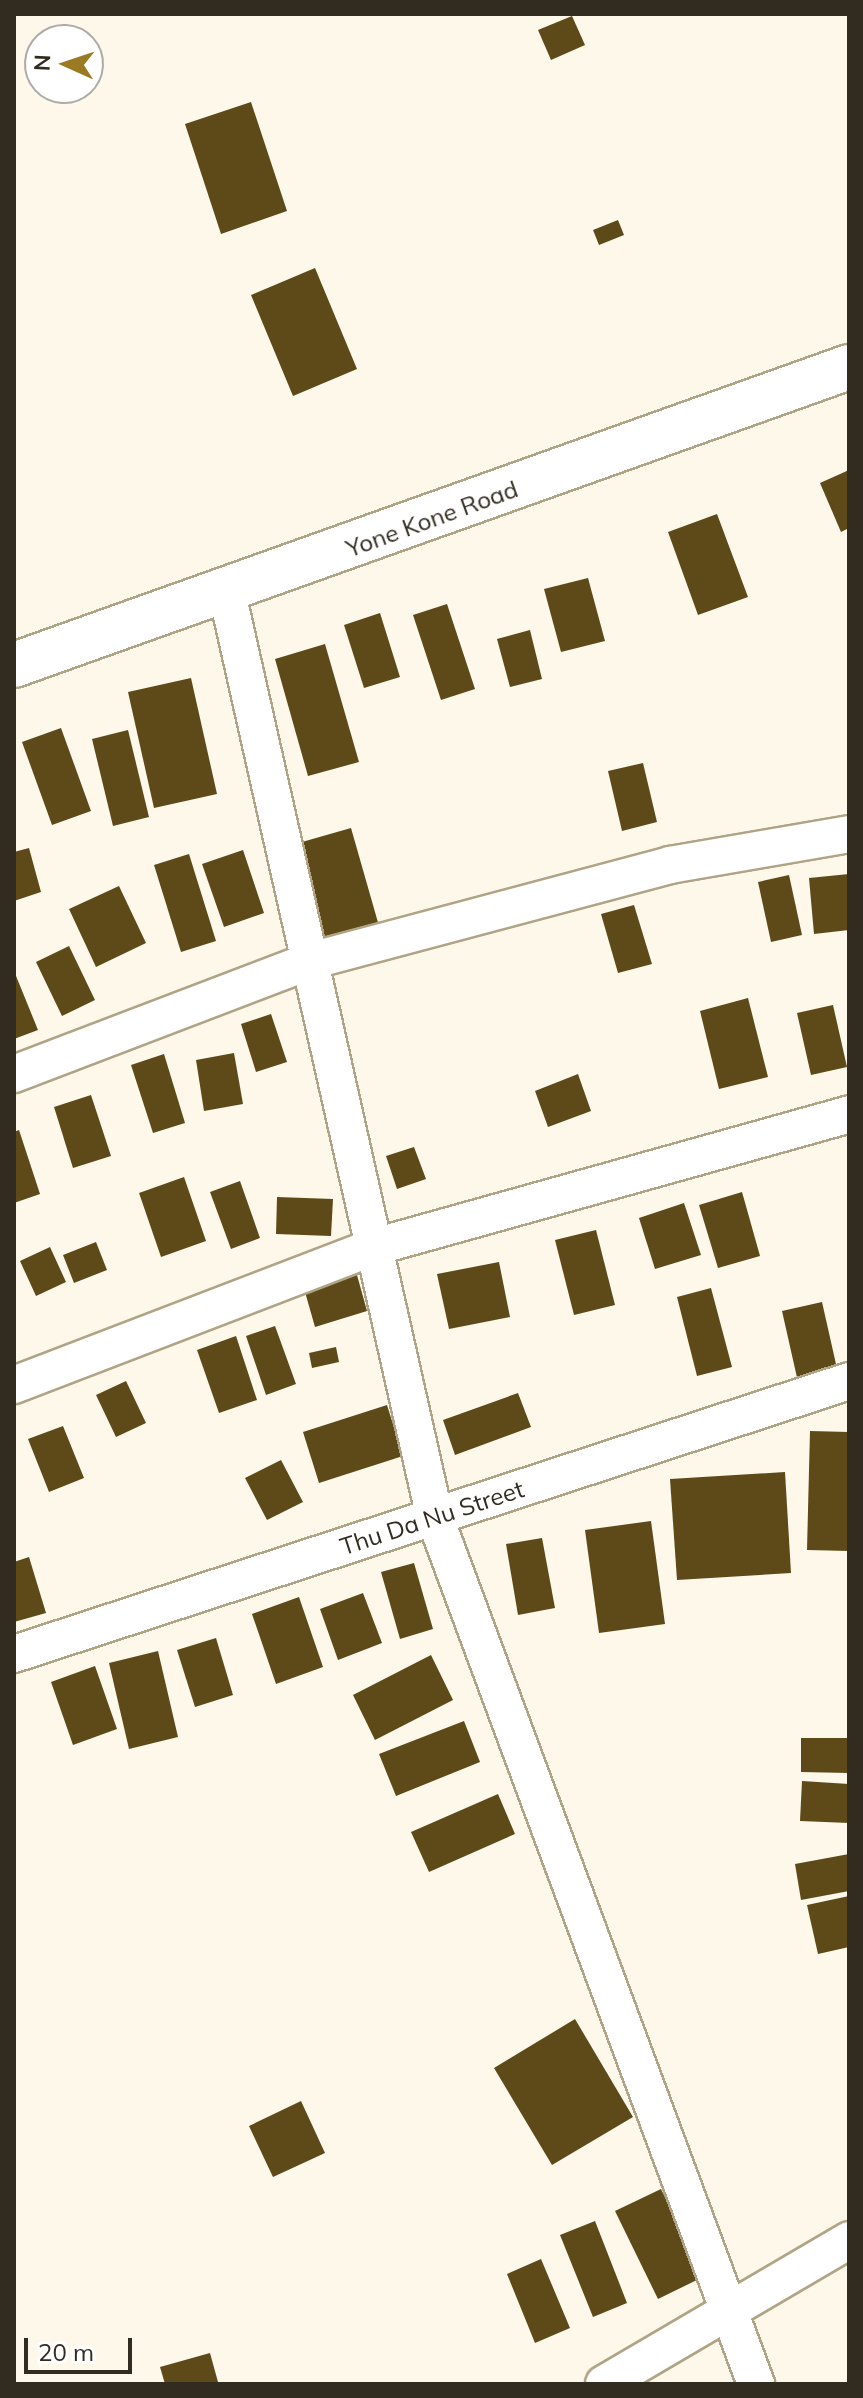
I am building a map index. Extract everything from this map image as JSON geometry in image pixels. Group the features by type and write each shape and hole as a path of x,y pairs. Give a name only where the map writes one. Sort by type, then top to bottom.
{"street":[{"name":"Yone Kone Road","path":"14,665 227,593 849,367"},
{"path":"227,593 435,1518 756,2384"},
{"path":"14,1074 310,961 670,865 849,834"},
{"path":"14,1385 374,1247 849,1114"},
{"name":"Thu Da Nu Street","path":"14,1654 849,1381"},
{"path":"604,2384 730,2307 849,2240"}],"building":[{"path":"572,16 585,45 551,60 538,30"},
{"path":"251,102 287,211 221,234 185,124"},
{"path":"618,220 624,235 599,245 593,230"},
{"path":"315,268 357,369 293,396 251,295"},
{"path":"849,470 849,528 841,532 820,483"},
{"path":"717,514 748,597 698,615 668,532"},
{"path":"588,578 605,641 561,652 544,589"},
{"path":"447,604 475,689 441,700 413,615"},
{"path":"380,613 400,677 364,688 344,625"},
{"path":"530,630 542,679 510,687 497,639"},
{"path":"325,644 359,762 308,776 275,659"},
{"path":"191,678 217,794 154,808 128,692"},
{"path":"61,728 91,811 52,825 22,742"},
{"path":"128,730 149,817 113,826 92,739"},
{"path":"643,763 657,822 622,831 608,771"},
{"path":"351,828 379,926 324,942 295,844"},
{"path":"29,848 41,892 14,901 14,852"},
{"path":"243,850 264,913 224,927 202,864"},
{"path":"189,854 216,941 181,952 154,865"},
{"path":"849,874 849,930 814,934 809,878"},
{"path":"789,875 802,935 771,942 758,882"},
{"path":"119,886 146,943 96,967 69,909"},
{"path":"634,905 652,964 618,973 601,914"},
{"path":"69,946 95,1000 62,1016 36,962"},
{"path":"14,971 38,1030 14,1039"},
{"path":"748,998 768,1077 719,1089 700,1011"},
{"path":"833,1005 847,1067 811,1075 797,1013"},
{"path":"271,1014 287,1062 256,1072 241,1024"},
{"path":"234,1053 243,1104 204,1111 196,1060"},
{"path":"164,1054 185,1123 153,1133 131,1065"},
{"path":"578,1074 591,1111 548,1127 535,1091"},
{"path":"91,1095 111,1156 73,1168 54,1107"},
{"path":"19,1130 40,1194 14,1203 14,1132"},
{"path":"414,1147 426,1179 397,1189 386,1156"},
{"path":"184,1177 206,1241 161,1257 139,1193"},
{"path":"240,1181 260,1238 231,1249 210,1192"},
{"path":"742,1192 760,1256 718,1268 699,1205"},
{"path":"277,1197 333,1199 331,1236 276,1234"},
{"path":"684,1203 701,1255 655,1269 639,1218"},
{"path":"596,1230 615,1305 574,1315 555,1240"},
{"path":"96,1242 107,1270 74,1283 63,1255"},
{"path":"50,1247 66,1282 36,1296 20,1261"},
{"path":"499,1262 510,1317 449,1329 437,1274"},
{"path":"357,1275 367,1311 315,1327 305,1292"},
{"path":"711,1288 732,1367 697,1376 677,1297"},
{"path":"822,1302 838,1373 798,1382 782,1311"},
{"path":"275,1326 296,1384 266,1395 246,1336"},
{"path":"236,1336 257,1400 219,1413 197,1350"},
{"path":"336,1347 339,1362 312,1368 309,1353"},
{"path":"126,1381 146,1423 116,1437 96,1395"},
{"path":"518,1393 531,1427 455,1455 443,1420"},
{"path":"387,1405 403,1456 319,1483 303,1432"},
{"path":"63,1426 84,1478 49,1492 28,1439"},
{"path":"810,1431 849,1432 849,1551 807,1550"},
{"path":"281,1460 303,1502 267,1520 245,1478"},
{"path":"785,1472 791,1573 677,1580 670,1479"},
{"path":"651,1521 665,1624 599,1633 585,1530"},
{"path":"542,1538 555,1608 518,1615 506,1544"},
{"path":"29,1557 46,1613 14,1622 14,1562"},
{"path":"414,1563 433,1629 400,1639 381,1572"},
{"path":"363,1593 382,1643 338,1660 320,1609"},
{"path":"299,1597 323,1667 276,1684 252,1614"},
{"path":"216,1638 233,1695 195,1707 177,1650"},
{"path":"158,1651 178,1737 129,1749 109,1663"},
{"path":"431,1655 453,1700 375,1740 353,1695"},
{"path":"95,1666 117,1729 73,1745 51,1682"},
{"path":"464,1721 480,1762 396,1796 379,1754"},
{"path":"801,1738 849,1738 849,1773 801,1772"},
{"path":"802,1781 849,1784 849,1823 800,1821"},
{"path":"498,1794 515,1834 429,1872 411,1832"},
{"path":"849,1854 849,1891 801,1900 795,1864"},
{"path":"849,1896 849,1947 818,1954 807,1905"},
{"path":"575,2019 633,2117 552,2165 494,2068"},
{"path":"301,2101 325,2153 273,2177 249,2126"},
{"path":"661,2189 703,2277 658,2299 615,2211"},
{"path":"595,2221 627,2303 593,2317 560,2235"},
{"path":"541,2259 570,2328 535,2343 507,2274"},
{"path":"210,2353 218,2382 165,2384 160,2367"}]}
